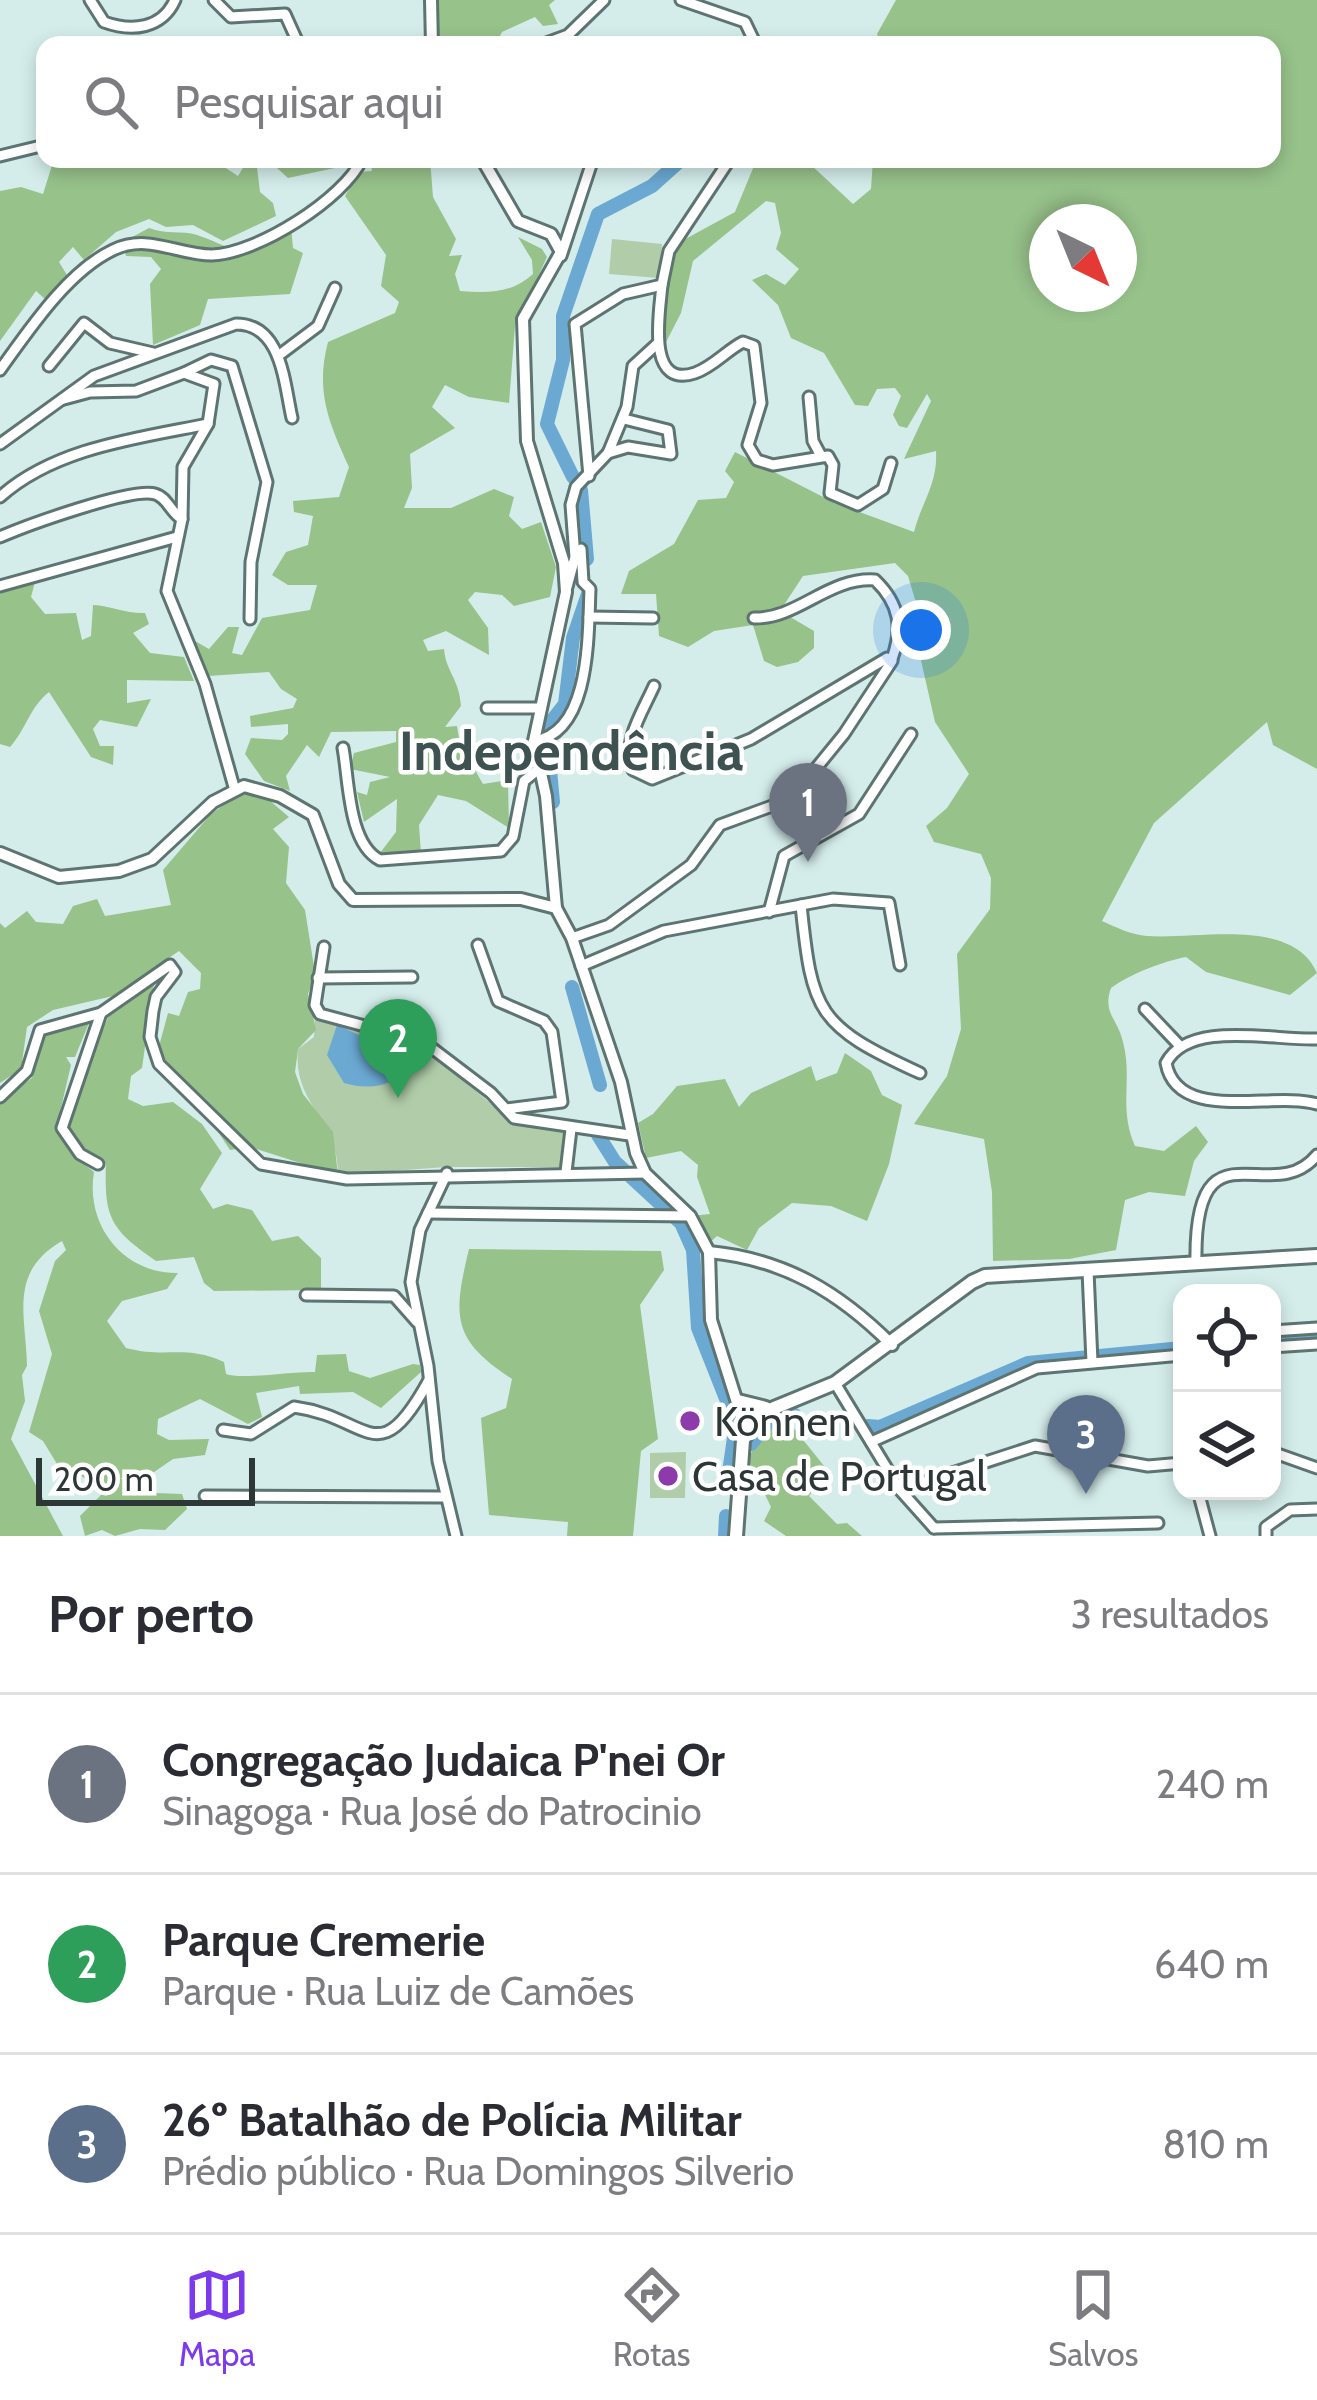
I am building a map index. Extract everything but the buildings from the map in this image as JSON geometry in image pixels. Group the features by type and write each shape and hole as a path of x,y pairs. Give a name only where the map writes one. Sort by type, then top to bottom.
{"main road":[{"path":"895,1343 933,1307 972,1282 1317,1256"},
{"path":"736,1536 746,1431 766,1407 835,1383 968,1294 1008,1277"}],"street":[{"path":"90,0 104,22 117,27 154,24 175,0"},
{"path":"214,0 231,17 285,14 295,36"},
{"path":"431,0 432,36"},
{"path":"565,36 604,0"},
{"path":"681,0 745,22 752,36"},
{"path":"0,156 36,147"},
{"path":"0,370 65,290 109,251 153,242 202,255 229,253 333,200 356,168"},
{"path":"487,168 518,221 551,234 560,260"},
{"path":"566,592 562,545 524,418 523,319 560,260 590,168"},
{"path":"724,168 669,251 657,344 664,364 682,375 752,343 760,367 761,403 748,445 752,457 773,465 820,454 832,460 828,486 843,503 874,500 891,463"},
{"path":"589,476 575,324 623,294 662,285"},
{"path":"278,356 318,326 335,288"},
{"path":"49,366 84,323 110,343 153,352"},
{"path":"0,444 94,376 244,323 264,334 278,356 292,418"},
{"path":"657,344 633,366 624,419 608,453 573,494 574,556 541,708 540,768 556,908 572,938 622,1082 629,1135 645,1173 690,1216 709,1252 711,1320 746,1431"},
{"path":"64,400 90,392 136,391 211,360 232,366 266,471 250,562 250,619"},
{"path":"184,374 214,384 208,424 183,467 182,519 167,591 205,684 234,787"},
{"path":"808,397 820,454"},
{"path":"608,453 628,446 671,454 668,430 624,419"},
{"path":"0,497 26,475 107,445 208,424"},
{"path":"0,537 47,518 143,494 156,494 182,519"},
{"path":"540,741 569,722 579,700 590,589 582,576 574,521"},
{"path":"0,586 177,537"},
{"path":"572,938 609,925 692,865 720,825 791,799 844,734 892,659 900,634 898,614 875,580 829,589 773,618 754,618"},
{"path":"589,617 652,618"},
{"path":"654,686 629,748 633,770 652,778 752,739 892,659"},
{"path":"487,707 541,708"},
{"path":"769,912 784,856 859,814 911,734"},
{"path":"343,748 359,834 368,853 380,860 502,850 513,837 524,781 540,768"},
{"path":"0,853 59,878 131,867 152,860 234,787 263,789 313,815 339,884 353,900 520,899 556,908"},
{"path":"581,966 647,935 833,899 889,903 901,965"},
{"path":"801,905 812,991 824,1014 838,1028 920,1073"},
{"path":"478,945 498,1001 544,1021 556,1050 560,1105 506,1109"},
{"path":"324,947 315,1005 320,1014 424,1042 514,1118 629,1135"},
{"path":"0,1096 27,1071 40,1030 100,1013 170,965 175,972 156,997 151,1024 159,1064 206,1105 252,1160 326,1178 645,1173"},
{"path":"318,978 412,977"},
{"path":"1145,1009 1180,1046"},
{"path":"98,1164 80,1154 62,1128 100,1013"},
{"path":"1317,1039 1242,1033 1180,1046 1168,1057 1168,1072 1190,1096 1299,1099 1317,1104"},
{"path":"566,1172 571,1129"},
{"path":"1196,1264 1197,1213 1216,1181 1228,1174 1296,1170 1317,1155"},
{"path":"447,1173 416,1244 411,1282 456,1536"},
{"path":"428,1213 690,1216"},
{"path":"709,1252 758,1258 799,1272 895,1343"},
{"path":"1088,1271 1092,1358"},
{"path":"306,1295 394,1296 421,1326"},
{"path":"1281,1330 1317,1328"},
{"path":"872,1360 876,1329"},
{"path":"1281,1346 1317,1344"},
{"path":"871,1442 1010,1376 1092,1358 1173,1354"},
{"path":"223,1430 251,1434 286,1409 300,1407 368,1433 387,1433 403,1423 429,1380"},
{"path":"835,1383 900,1490 935,1532 1074,1532 1157,1523"},
{"path":"738,1400 766,1407"},
{"path":"900,1490 1035,1446 1148,1466 1173,1464"},
{"path":"1281,1455 1317,1468"},
{"path":"205,1496 446,1497"},
{"path":"1200,1500 1210,1536"},
{"path":"1266,1536 1266,1527 1278,1516 1317,1509"}],"green space":[{"path":"433,0 555,0 549,5 558,24 543,26 535,17 500,36 430,36"},
{"path":"896,0 1317,0 1317,769 1273,745 1267,722 1154,823 1102,921 1147,936 1266,937 1305,955 1317,973 1290,995 1206,972 1186,957 1147,969 1111,988 1108,1004 1126,1056 1127,1119 1135,1146 1164,1151 1196,1126 1208,1142 1194,1161 1185,1196 1149,1192 1125,1200 1116,1250 1069,1259 993,1261 992,1192 984,1139 914,1124 947,1076 961,1029 957,954 990,909 991,878 981,854 934,842 926,826 947,808 969,774 935,722 915,634 917,606 908,576 895,563 803,576 780,611 814,631 814,648 798,662 777,667 764,661 753,625 714,631 688,647 659,636 656,594 621,594 629,571 674,544 698,500 726,498 734,482 725,471 735,452 835,503 914,532 932,483 936,451 904,459 931,401 927,394 907,428 899,426 893,415 901,396 895,388 877,389 868,406 855,405 824,353 791,338 778,305 752,280 766,274 785,285 799,269 776,249 781,233 775,203 766,201 693,261 681,313 664,346 656,315 662,274 678,243 735,212 753,168 814,168 853,204 871,189 872,168 1281,168 1281,36 877,34"},
{"path":"51,168 226,168 238,176 243,168 257,168 260,192 273,203 276,216 223,241 193,225 166,227 149,219 116,232 84,260 73,247 59,262 67,275 46,300 36,291 0,341 0,191 21,187 43,194"},
{"path":"277,168 335,168 288,178"},
{"path":"431,168 433,197 456,239 449,256 462,255 455,274 460,291 507,289 533,274 532,260 518,237 542,249 547,257 515,326 509,403 469,397 445,385 432,407 455,428 410,454 412,488 404,508 451,508 494,489 514,497 509,516 522,529 541,522 556,567 550,597 514,606 502,595 475,592 468,600 488,628 489,655 446,631 423,640 428,651 444,649 458,689 461,706 445,727 457,726 460,744 483,784 508,780 509,828 466,801 438,795 419,825 421,853 380,853 396,832 397,799 364,822 357,792 367,795 370,782 390,777 350,769 354,753 396,742 396,731 331,732 319,757 307,745 286,776 290,791 264,781 245,754 251,738 282,740 288,724 251,727 250,716 293,708 297,699 281,689 269,672 208,676 188,637 209,649 228,627 239,627 232,653 242,655 262,618 310,610 317,585 288,585 272,575 286,552 308,545 313,516 294,512 293,501 339,497 349,467 326,406 323,376 328,342 395,313 399,302 381,286 386,255 345,196 359,172"},
{"path":"291,226 293,248 303,253 290,294 208,299 200,325 153,345 150,284 161,269 151,257 126,256 123,242 149,228 191,234 231,248 269,232 277,240"},
{"path":"612,239 662,244 659,278 609,274"},
{"path":"35,582 31,597 45,614 76,613 82,640 91,636 93,605 145,613 149,624 133,633 150,653 184,657 194,681 127,680 127,703 151,699 137,727 100,720 93,729 100,746 114,746 113,765 91,757 49,692 10,747 0,744 0,592"},
{"path":"241,792 269,800 289,817 273,829 289,847 286,883 305,910 315,973 308,994 316,1030 298,1049 295,1072 303,1094 333,1132 338,1175 250,1147 230,1150 213,1124 219,1113 164,1059 158,1050 168,1013 179,1016 188,992 200,989 201,973 179,951 113,996 53,1010 27,1027 21,1069 0,1083 0,923 5,928 27,911 36,922 63,924 73,906 97,899 105,916 171,905 163,870 210,815"},
{"path":"154,983 142,1068 131,1076 128,1099 143,1106 173,1102 202,1124 222,1153 200,1189 213,1209 227,1204 252,1210 272,1241 298,1236 321,1258 321,1290 214,1291 204,1283 194,1257 156,1261 128,1240 113,1221 106,1197 106,1163 83,1148 69,1129 77,1087 111,1011"},
{"path":"315,1015 375,1038 419,1043 510,1120 566,1132 562,1167 446,1167 338,1175 331,1139 298,1068 298,1049 314,1037"},
{"path":"89,1023 75,1057 66,1057 71,1065 56,1129 71,1154 94,1172 96,1210 112,1243 140,1265 178,1273 167,1289 122,1301 107,1321 126,1348 210,1357 224,1362 226,1374 233,1376 315,1372 317,1355 346,1354 349,1371 370,1378 413,1364 420,1365 421,1372 381,1408 353,1392 300,1394 299,1386 256,1393 262,1417 248,1424 200,1399 158,1419 157,1434 169,1440 209,1439 205,1455 173,1459 144,1479 156,1493 182,1494 187,1509 165,1530 140,1529 115,1536 102,1530 85,1536 80,1516 103,1493 79,1474 65,1477 43,1441 29,1432 52,1354 39,1311 55,1261 66,1250 62,1241 45,1253 27,1281 25,1401 11,1439 63,1536 0,1536 0,1101 32,1078 38,1039 58,1025"},
{"path":"845,1053 871,1071 882,1095 902,1105 889,1164 867,1221 831,1206 792,1203 759,1228 747,1250 717,1236 707,1245 691,1216 710,1214 697,1177 698,1165 681,1151 646,1158 638,1123 653,1114 677,1086 725,1079 739,1107 751,1093 811,1066 816,1081 837,1073"},
{"path":"469,1249 661,1251 664,1270 640,1305 658,1439 641,1451 633,1536 567,1536 568,1522 489,1515 481,1418 506,1408 512,1379 477,1351 462,1324 460,1292"},
{"path":"783,1415 829,1472 809,1496 837,1524 847,1523 862,1536 786,1536 764,1521 771,1507 748,1460 760,1434"},
{"name":"Casa de Portugal","path":"686,1452 685,1498 650,1498 650,1453"}],"water":[{"path":"337,1025 377,1043 408,1042 415,1051 410,1063 387,1083 366,1087 344,1083 327,1055"}],"waterway":[{"path":"573,477 547,424 563,360 563,316 598,214 652,186 672,168"},
{"path":"581,490 587,559"},
{"path":"553,802 546,728 565,704 573,638 588,594"},
{"path":"572,987 600,1085"},
{"path":"598,1135 615,1162 681,1223 693,1250 698,1328 736,1424 728,1479"},
{"path":"1281,1339 1317,1337"},
{"path":"868,1426 880,1427 1028,1363 1173,1349"},
{"path":"751,1444 773,1415 795,1415"},
{"path":"725,1536 726,1516"}],"place":[{"name":"Congregação Judaica P'nei Or","path":"808,862"},
{"name":"Parque Cremerie","path":"398,1098"},
{"name":"Können","path":"690,1421"},
{"name":"Casa de Portugal","path":"668,1476"},
{"name":"26º Batalhão de Polícia Militar","path":"1086,1494"}],"district":[{"name":"Independência","path":"571,751"}]}
